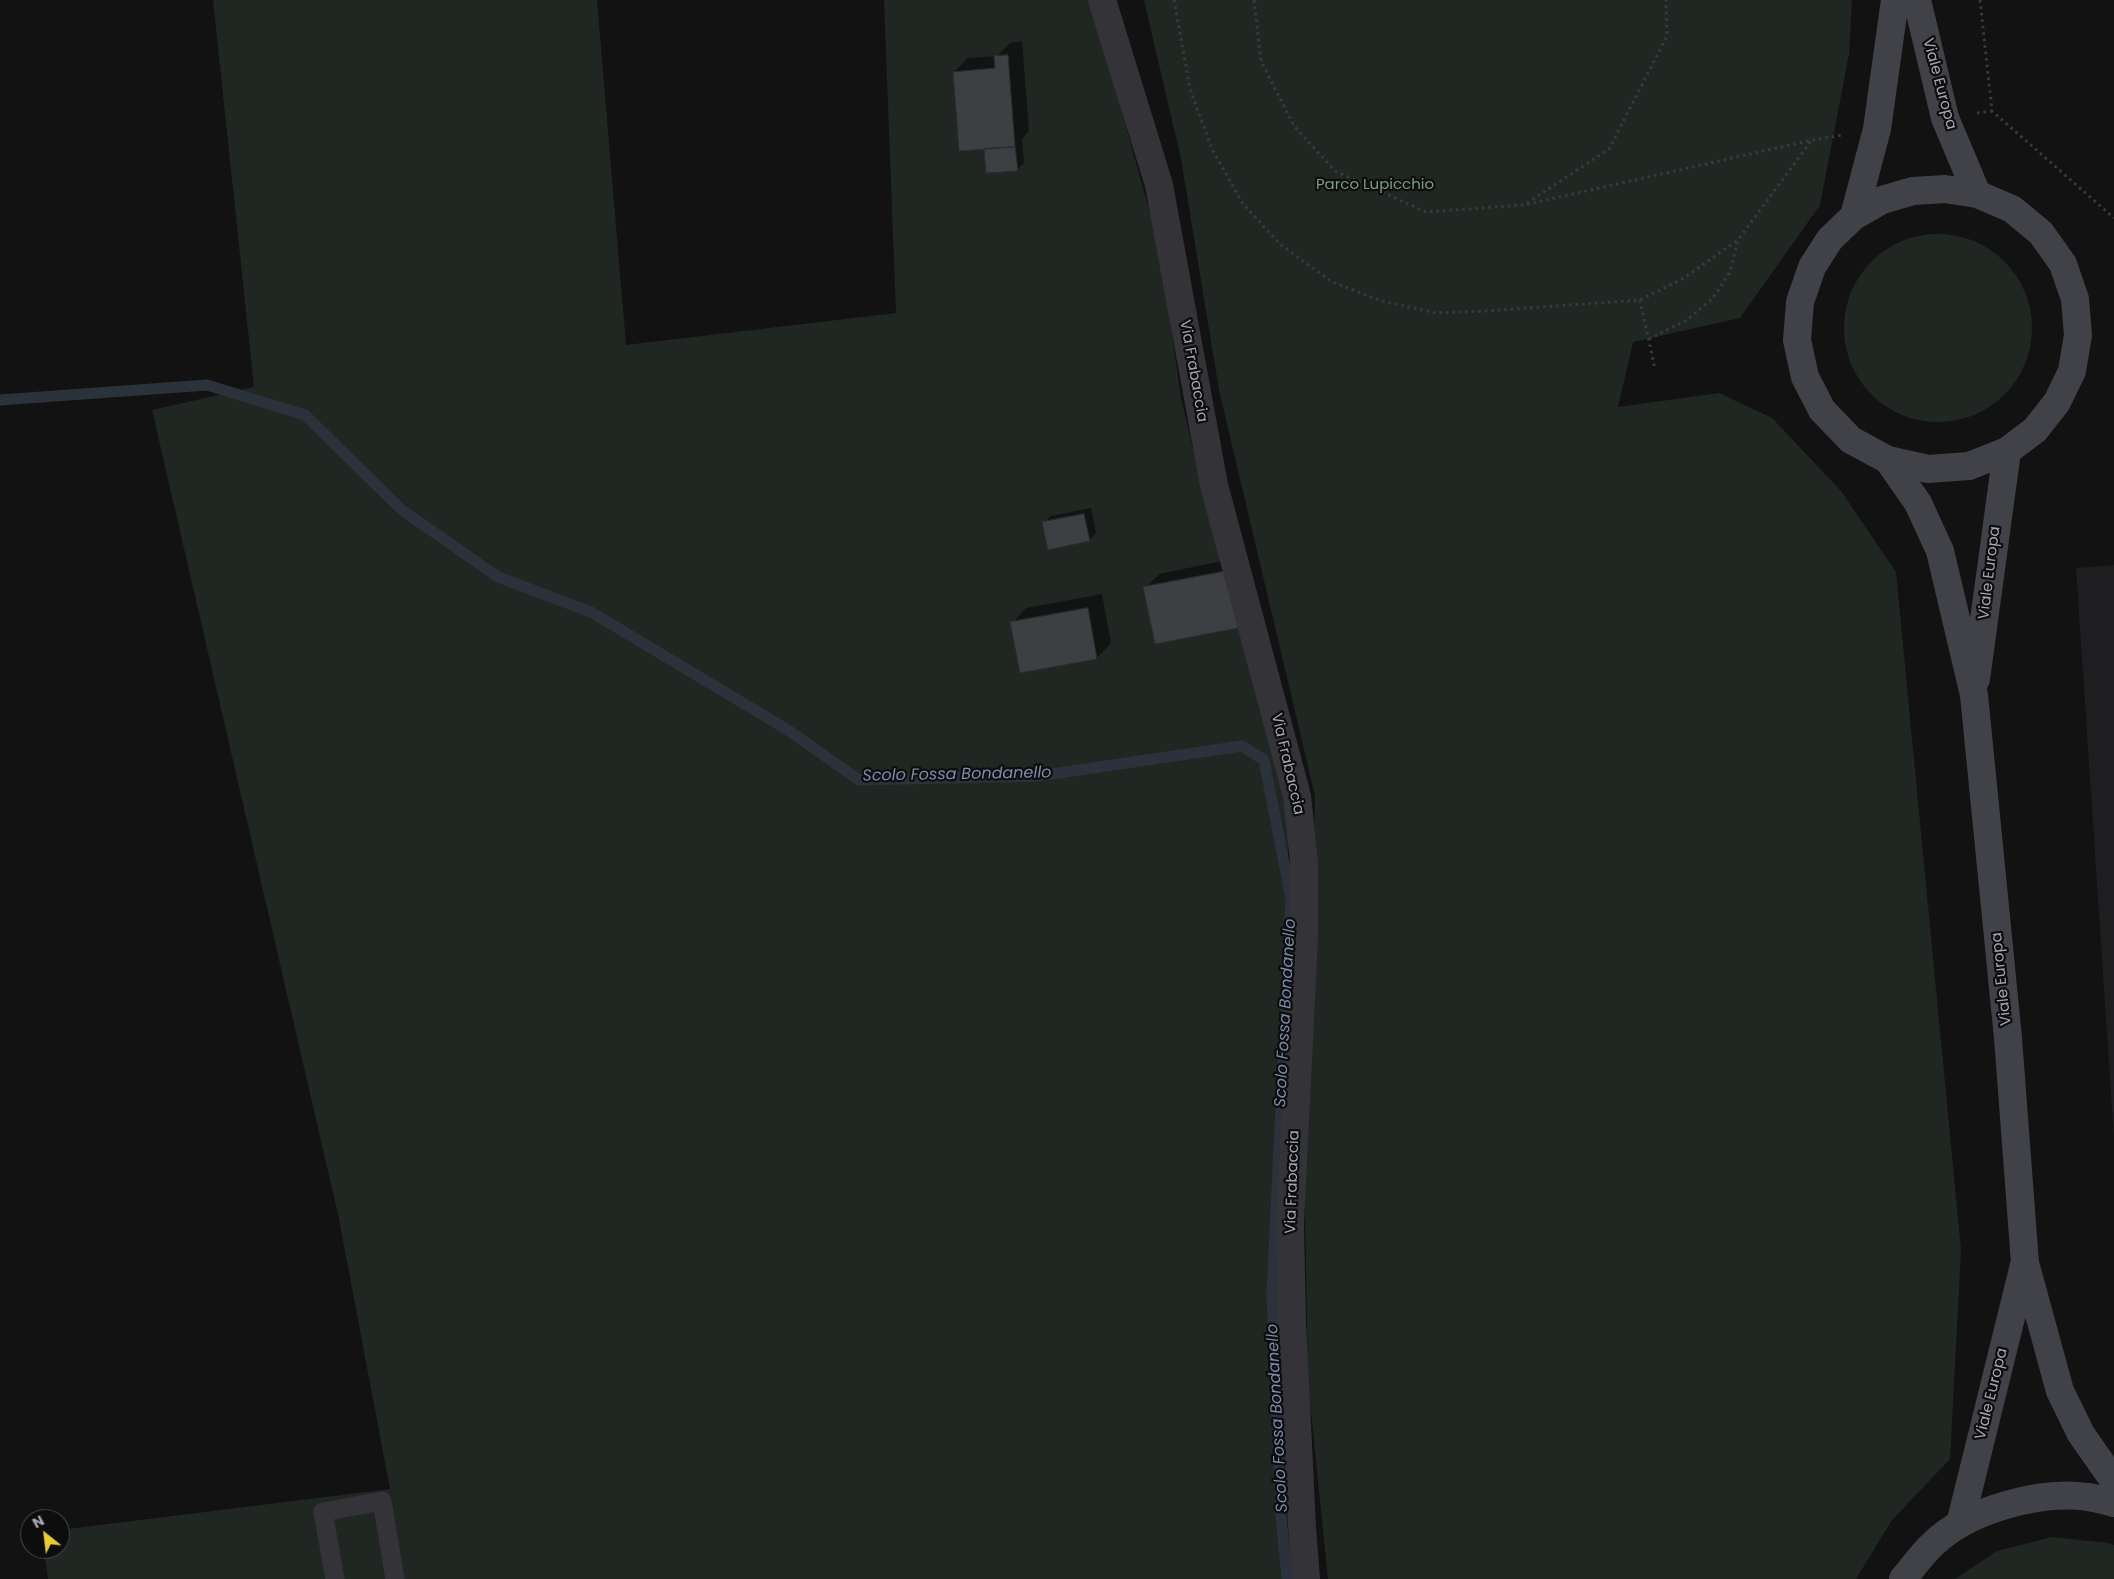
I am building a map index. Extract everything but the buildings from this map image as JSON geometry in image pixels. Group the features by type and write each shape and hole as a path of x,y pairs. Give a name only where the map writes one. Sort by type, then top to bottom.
{"street":[{"name":"Via Frabaccia","path":"1102,0 1159,185 1214,485 1297,796 1304,862 1304,936 1290,1225 1292,1321 1306,1579"},
{"path":"1854,216 1877,129 1895,0"},
{"name":"Viale Europa","path":"1917,0 1945,118 1977,194"},
{"name":"Viale Europa","path":"1945,189 1977,194 2012,209 2041,233 2063,264 2075,299 2078,335 2072,371 2057,402 2035,430 2007,451 1969,466 1936,469 1888,460 1851,440 1822,410 1805,377 1798,340 1800,302 1812,267 1830,239 1854,216 1882,200 1913,191 1945,189"},
{"name":"Viale Europa","path":"1974,696 2007,451"},
{"name":"Viale Europa","path":"1888,460 1918,503 1940,551 1974,696 2008,1038 2025,1263 2060,1391 2081,1434 2114,1481"},
{"name":"Viale Europa","path":"1960,1524 2025,1263"},
{"path":"1903,1579 1933,1543 1960,1524 2006,1504 2046,1497 2086,1497 2114,1503"}],"lane":[{"path":"335,1579 324,1512 382,1501 395,1579"}],"path":[{"path":"1174,0 1190,89 1212,149 1243,204 1282,245 1332,282 1382,302 1436,312 1485,311 1640,300 1684,278 1738,240 1812,140 1524,205 1426,212 1335,171 1294,126 1261,61 1254,0"},
{"path":"1524,205 1609,150 1667,36 1666,0"},
{"path":"1980,0 1992,111 2114,218"},
{"path":"1649,339 1687,320 1713,298 1730,272 1738,240"},
{"path":"1640,300 1655,369"}],"shaded area":[{"path":"2114,565 2114,1139 2076,568"}],"green space":[{"path":"213,0 597,0 626,345 896,313 884,0 1099,0 1123,116 1160,249 1181,398 1208,513 1252,643 1289,824 1284,955 1278,1407 1291,1579 48,1579 45,1559 70,1559 70,1529 390,1489 339,1219 152,410 254,387"},
{"name":"Parco Lupicchio","path":"1144,0 1852,0 1849,54 1820,205 1740,318 1633,342 1618,407 1719,393 1772,418 1841,491 1896,572 1961,1250 1950,1459 1892,1520 1856,1579 1328,1579 1308,1382 1305,1212 1315,796 1219,390 1181,159"},
{"path":"1938,234 1974,241 1990,250 2004,262 2016,276 2025,292 2032,328 2025,364 2016,380 2004,394 1990,406 1974,415 1938,422 1902,415 1886,406 1872,394 1860,380 1851,364 1844,328 1851,292 1860,276 1872,262 1886,250 1902,241"},
{"path":"2052,1537 2114,1545 2114,1579 1955,1579 1997,1551"}],"waterway":[{"name":"Scolo Fossa Bondanello","path":"0,400 207,385 305,415 402,510 498,577 591,612 788,730 859,780 1038,776 1242,746 1264,760 1291,899 1272,1294 1281,1516 1287,1579"}]}
